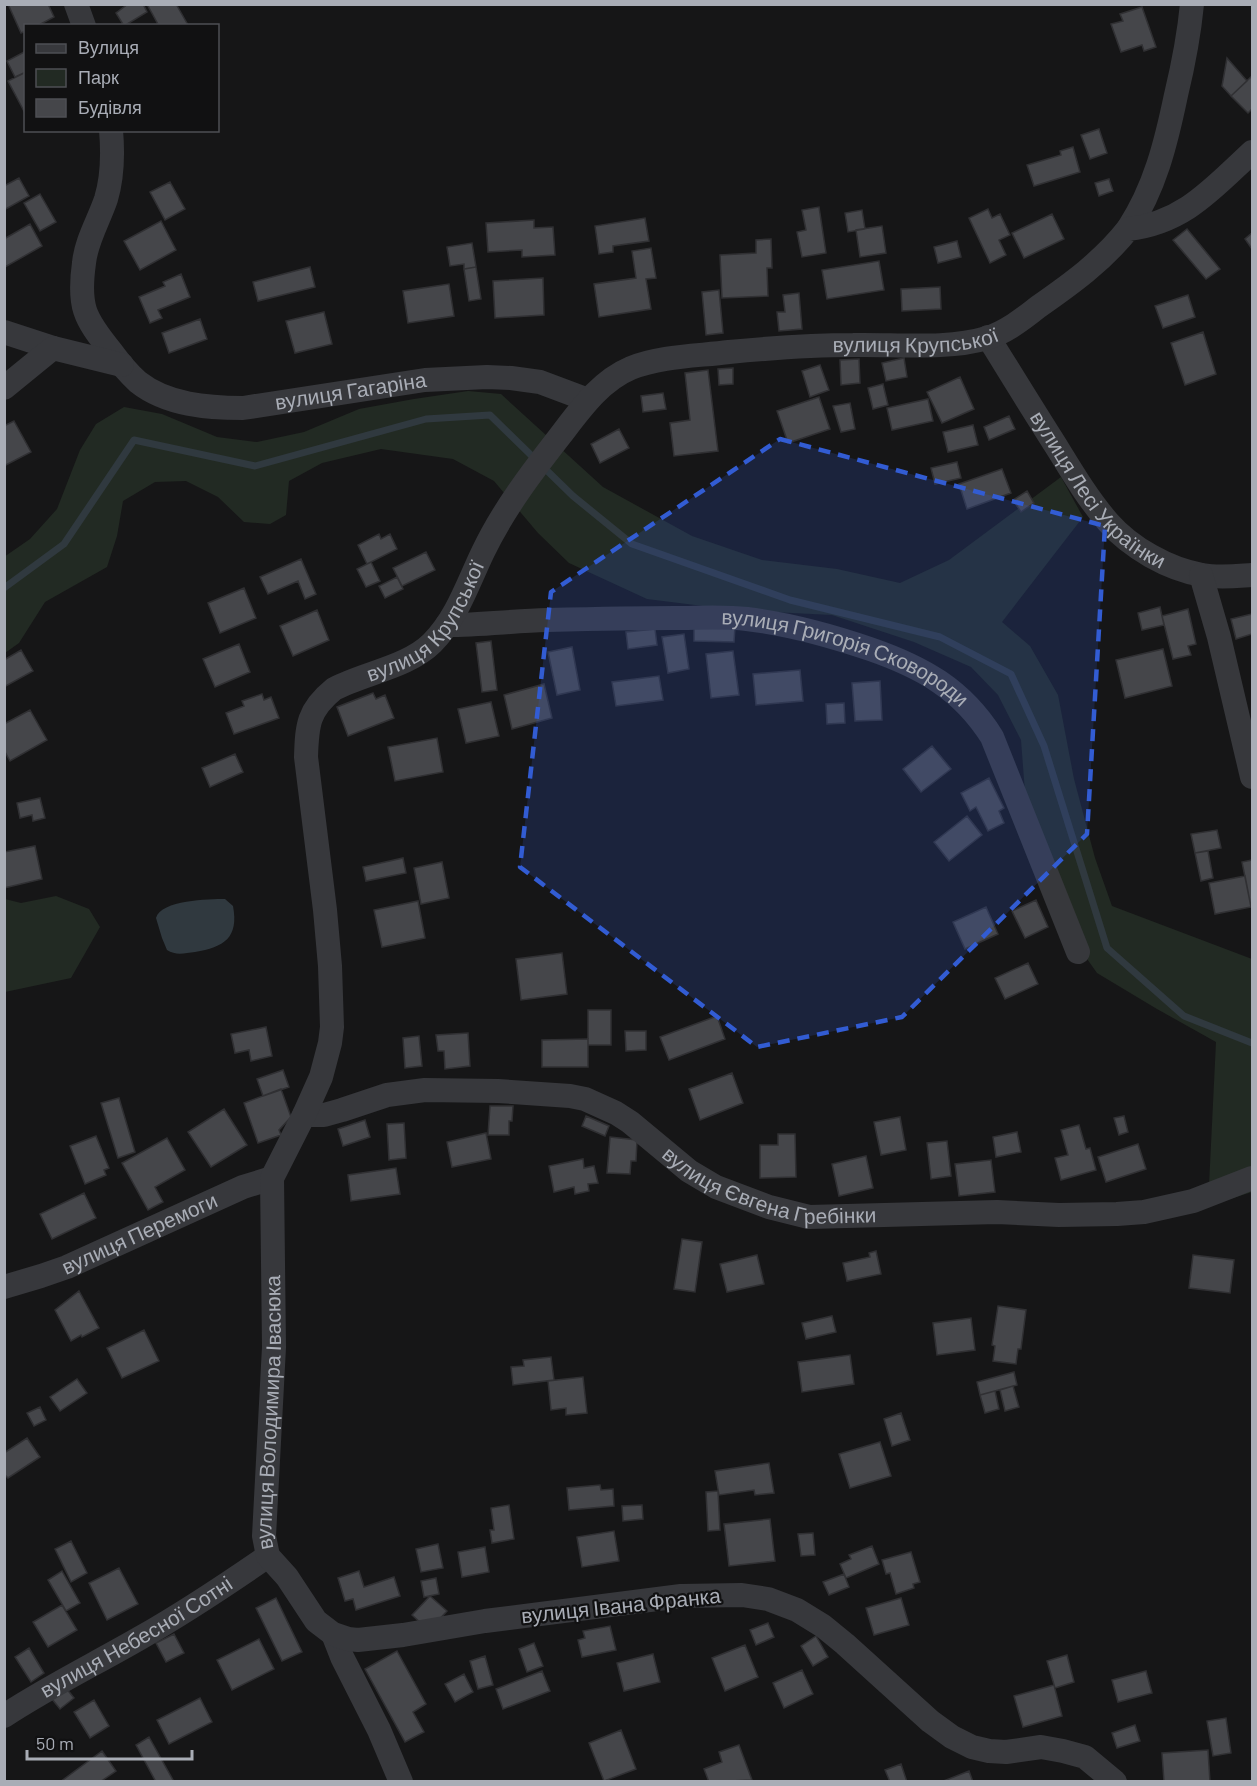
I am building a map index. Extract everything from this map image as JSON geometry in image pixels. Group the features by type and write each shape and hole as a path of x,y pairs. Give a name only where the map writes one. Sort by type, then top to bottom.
{"street":[{"path":"76,4 83,24"},
{"name":"вулиця Крупської","path":"304,1115 321,1077 332,1027 325,910 306,757 309,722 314,709 334,689 396,664 430,645 447,625 456,609 502,517 551,447 588,400 611,379 627,369 652,362 786,347 966,343 988,337 1023,318 1088,271 1115,246 1145,200 1162,156 1181,73 1192,4"},
{"name":"вулиця Гагаріна","path":"111,132 112,156 109,184 84,261 82,302 89,321 122,365 139,382 166,397 188,404 243,408 425,380 487,377 540,382 588,400"},
{"path":"1128,229 1159,224 1191,207 1252,153"},
{"name":"вулиця Гагаріна","path":"4,332 53,348 122,365"},
{"name":"вулиця Лесі Українки","path":"988,337 1085,492 1109,523 1156,559 1179,568 1217,577 1252,575"},
{"path":"4,388 53,348"},
{"path":"1201,575 1219,637 1252,777"},
{"name":"вулиця Григорія Сковороди","path":"447,625 545,620 744,618 784,624 832,636 888,655 925,672 941,681 963,699 983,722 992,737 1078,952"},
{"name":"вулиця Євгена Гребінки","path":"304,1115 324,1115 387,1095 425,1089 498,1091 585,1099 630,1122 689,1171 716,1186 769,1207 809,1217 997,1212 1059,1215 1144,1212 1212,1195 1252,1178"},
{"path":"272,1178 304,1115"},
{"name":"вулиця Перемоги","path":"4,1287 67,1267 243,1187 272,1178"},
{"name":"вулиця Володимира Івасюка","path":"272,1178 275,1312 264,1536 268,1556 287,1577 316,1621 328,1631 379,1730 401,1782"},
{"name":"вулиця Небесної Сотні","path":"4,1716 171,1620 268,1556"},
{"name":"вулиця Івана Франка","path":"328,1631 348,1639 369,1639 485,1621 681,1596 742,1595 768,1599 797,1610 823,1626 930,1721 952,1737 972,1747 989,1751 1006,1752 1041,1747 1063,1750 1084,1757 1114,1782"}],"highlighted area":[{"path":"780,439 1105,526 1087,834 902,1017 757,1047 520,867 551,592"}],"green space":[{"path":"468,391 501,394 603,487 692,536 762,560 837,569 900,583 949,560 1061,477 1083,517 1002,622 1030,646 1058,695 1074,779 1095,858 1112,906 1252,959 1252,1192 1208,1206 1216,1042 1097,973 1051,908 1028,831 1021,740 998,695 971,667 914,642 832,615 735,610 647,599 569,563 538,533 494,481 453,459 381,449 322,463 289,481 286,515 270,524 244,522 218,497 186,481 155,482 123,501 117,536 107,567 45,602 19,643 5,653 4,557 30,539 57,509 80,450 96,424 124,407 162,414 217,437 257,442 304,432 359,409"},
{"path":"56,896 89,909 100,927 71,978 5,992 5,899 21,903"}],"shaded area":[{"path":"225,899 233,906 234,917 234,926 227,939 214,947 195,952 177,954 167,950 156,918 160,912 167,907 186,902"}],"building":[{"path":"8,4 48,4 54,17 41,24 24,24 24,32 21,33"},
{"path":"128,4 143,4 147,12 127,24 123,24 116,13"},
{"path":"176,4 187,24 158,24 148,6"},
{"path":"1142,7 1156,47 1144,51 1142,45 1121,52 1111,24 1123,21 1120,14"},
{"path":"24,52 24,73 15,77 7,61"},
{"path":"1227,58 1247,81 1231,96 1222,86"},
{"path":"24,73 24,111 8,81"},
{"path":"1252,76 1252,109 1248,113 1231,96"},
{"path":"1099,129 1107,153 1090,159 1081,135"},
{"path":"1073,147 1080,172 1034,186 1027,165 1061,155 1060,151"},
{"path":"19,178 29,196 4,210 4,186"},
{"path":"1109,179 1113,191 1099,196 1095,183"},
{"path":"170,182 185,209 165,220 150,192"},
{"path":"40,194 56,222 40,231 24,203"},
{"path":"819,207 826,253 802,257 797,232 806,230 802,210"},
{"path":"988,209 992,218 1000,214 1010,235 999,240 1006,255 990,263 969,218"},
{"path":"862,210 865,229 848,232 845,213"},
{"path":"1052,214 1064,239 1024,258 1012,233"},
{"path":"645,218 649,241 613,246 613,252 599,254 595,226"},
{"path":"534,220 534,228 553,227 555,255 522,257 522,250 488,252 486,223"},
{"path":"161,221 176,250 140,270 124,241"},
{"path":"30,224 42,246 5,267 4,239"},
{"path":"882,226 886,253 860,257 856,230"},
{"path":"1187,229 1220,269 1206,279 1173,240"},
{"path":"1252,233 1252,249 1245,239"},
{"path":"771,239 772,268 767,268 768,296 722,298 720,255 756,253 756,240"},
{"path":"957,241 961,257 938,263 934,247"},
{"path":"472,243 476,267 464,269 464,264 450,266 447,247"},
{"path":"651,248 656,278 646,279 651,309 599,317 594,284 636,278 632,251"},
{"path":"879,261 884,290 827,299 822,270"},
{"path":"310,267 315,287 258,301 253,282"},
{"path":"476,267 481,299 469,301 464,269"},
{"path":"181,274 190,297 158,310 162,318 150,323 139,297 165,286 163,282"},
{"path":"543,278 544,315 495,318 493,281"},
{"path":"449,284 454,316 408,323 403,291"},
{"path":"940,287 941,309 902,311 901,289"},
{"path":"719,290 723,333 706,335 702,292"},
{"path":"799,293 802,329 779,331 777,312 785,312 783,295"},
{"path":"1188,295 1195,317 1163,328 1155,306"},
{"path":"324,312 332,344 295,353 286,321"},
{"path":"200,319 207,339 169,353 162,333"},
{"path":"1203,332 1216,374 1185,385 1171,343"},
{"path":"904,358 907,377 886,381 882,363"},
{"path":"859,359 860,383 841,385 840,360"},
{"path":"820,365 829,390 810,397 802,371"},
{"path":"733,368 733,384 719,385 718,369"},
{"path":"708,370 718,451 674,456 670,423 690,420 685,373"},
{"path":"960,377 974,409 942,423 927,392"},
{"path":"883,384 888,405 873,409 868,388"},
{"path":"663,393 666,409 643,412 641,396"},
{"path":"819,397 830,429 788,443 777,411"},
{"path":"928,399 933,421 892,430 887,408"},
{"path":"850,403 855,429 841,432 833,406"},
{"path":"1009,416 1015,429 989,440 984,427"},
{"path":"14,421 31,452 4,466 4,422 6,425"},
{"path":"973,425 978,445 948,452 943,432"},
{"path":"619,429 629,448 600,463 591,444"},
{"path":"957,462 961,478 935,484 931,468"},
{"path":"1002,469 1011,493 967,509 959,484"},
{"path":"1027,491 1034,503 1021,512 1013,500"},
{"path":"379,534 381,539 390,534 397,549 367,564 358,545"},
{"path":"426,552 435,570 402,586 393,568"},
{"path":"301,559 316,594 305,599 298,581 268,594 260,577"},
{"path":"371,562 380,581 366,587 357,569"},
{"path":"397,577 403,589 385,598 379,586"},
{"path":"244,588 256,618 220,633 208,603"},
{"path":"1160,607 1164,625 1142,630 1138,613"},
{"path":"1188,609 1196,644 1188,646 1191,655 1173,659 1162,616"},
{"path":"317,610 329,640 293,656 280,626"},
{"path":"1252,614 1252,634 1236,639 1231,619"},
{"path":"694,626 735,627 734,642 694,641"},
{"path":"655,629 657,645 628,649 626,632"},
{"path":"684,634 689,669 668,673 662,637"},
{"path":"491,641 497,690 482,692 476,643"},
{"path":"239,644 250,672 215,687 203,659"},
{"path":"572,647 580,690 557,695 548,652"},
{"path":"1163,649 1172,686 1125,698 1116,660"},
{"path":"21,650 33,671 4,687 4,660"},
{"path":"733,651 739,695 711,698 706,654"},
{"path":"800,670 803,701 756,705 753,674"},
{"path":"659,676 663,700 616,706 612,682"},
{"path":"880,681 882,720 855,721 852,683"},
{"path":"544,684 552,718 512,729 504,695"},
{"path":"373,693 376,699 385,695 394,718 348,736 337,707"},
{"path":"262,694 264,700 271,697 279,718 234,734 226,713 244,706 242,701"},
{"path":"491,702 499,736 466,743 458,709"},
{"path":"844,703 845,723 827,724 826,704"},
{"path":"30,710 47,740 10,761 4,750 4,724"},
{"path":"437,738 443,772 395,781 388,747"},
{"path":"932,746 951,769 921,792 903,769"},
{"path":"235,754 243,772 210,787 202,768"},
{"path":"989,778 1004,808 999,811 1004,823 988,831 976,807 970,811 961,793"},
{"path":"40,798 45,818 33,821 32,815 20,818 17,803"},
{"path":"967,816 982,835 949,861 934,842"},
{"path":"1217,830 1221,848 1195,853 1191,834"},
{"path":"35,846 42,879 4,888 4,852"},
{"path":"1208,851 1213,878 1201,881 1195,853"},
{"path":"403,858 406,873 366,881 363,867"},
{"path":"1252,860 1252,907 1251,907 1242,862"},
{"path":"442,862 449,898 421,904 414,868"},
{"path":"1245,876 1251,907 1215,914 1209,883"},
{"path":"1036,900 1048,927 1025,938 1012,911"},
{"path":"418,901 425,938 382,947 374,910"},
{"path":"986,907 998,934 965,949 953,922"},
{"path":"562,953 567,994 521,1000 516,959"},
{"path":"1028,963 1038,984 1005,999 995,978"},
{"path":"588,1010 611,1010 611,1045 588,1045"},
{"path":"717,1016 725,1039 669,1060 660,1037"},
{"path":"266,1027 272,1056 251,1061 249,1050 235,1053 231,1034"},
{"path":"625,1031 646,1031 646,1050 626,1051"},
{"path":"468,1033 470,1066 445,1069 444,1051 438,1051 436,1035"},
{"path":"419,1036 422,1066 405,1068 403,1038"},
{"path":"588,1039 588,1067 542,1067 542,1040"},
{"path":"283,1070 289,1087 263,1096 257,1079"},
{"path":"732,1073 743,1103 700,1120 689,1089"},
{"path":"281,1089 291,1117 279,1130 281,1135 258,1143 244,1103"},
{"path":"119,1098 135,1152 118,1158 101,1103"},
{"path":"490,1106 513,1106 512,1121 509,1121 509,1135 488,1135"},
{"path":"224,1109 247,1145 211,1167 188,1132"},
{"path":"586,1116 609,1126 605,1136 582,1126"},
{"path":"1124,1116 1128,1132 1119,1135 1114,1118"},
{"path":"900,1117 906,1150 881,1155 874,1122"},
{"path":"365,1120 370,1137 343,1146 338,1129"},
{"path":"404,1123 406,1158 389,1160 387,1124"},
{"path":"1079,1125 1086,1149 1090,1148 1096,1170 1061,1180 1055,1158 1068,1155 1061,1130"},
{"path":"1017,1132 1021,1152 996,1157 993,1137"},
{"path":"486,1133 491,1159 452,1167 447,1142"},
{"path":"778,1134 795,1134 796,1177 760,1178 760,1145 778,1145"},
{"path":"96,1136 109,1168 104,1170 106,1175 85,1184 70,1146"},
{"path":"610,1137 637,1140 636,1161 631,1161 630,1174 607,1173"},
{"path":"167,1138 185,1170 155,1187 163,1202 148,1210 122,1163"},
{"path":"947,1141 951,1176 931,1179 927,1143"},
{"path":"1138,1144 1146,1169 1106,1182 1098,1157"},
{"path":"866,1156 873,1188 839,1196 832,1164"},
{"path":"583,1159 584,1168 594,1166 598,1183 588,1184 589,1191 575,1194 574,1187 554,1192 549,1166"},
{"path":"991,1160 995,1192 959,1196 955,1164"},
{"path":"396,1168 400,1194 351,1201 348,1175"},
{"path":"84,1193 96,1218 52,1239 40,1214"},
{"path":"682,1239 702,1242 695,1292 674,1289"},
{"path":"876,1251 881,1274 847,1281 843,1263 870,1257 869,1253"},
{"path":"757,1255 764,1284 727,1292 720,1264"},
{"path":"1193,1255 1234,1260 1230,1293 1189,1288"},
{"path":"79,1291 99,1328 71,1341 55,1310"},
{"path":"998,1306 1026,1310 1021,1349 1018,1349 1016,1364 993,1361 995,1346 992,1345"},
{"path":"832,1316 836,1332 806,1339 802,1323"},
{"path":"971,1318 975,1350 937,1355 933,1323"},
{"path":"144,1330 159,1361 122,1378 107,1348"},
{"path":"850,1355 854,1384 802,1392 798,1362"},
{"path":"551,1357 554,1380 513,1385 511,1367 524,1366 523,1360"},
{"path":"1014,1372 1017,1385 980,1395 977,1382"},
{"path":"583,1377 587,1413 566,1415 566,1408 551,1410 548,1381"},
{"path":"77,1379 87,1393 60,1411 50,1397"},
{"path":"1013,1386 1019,1407 1005,1411 1000,1390"},
{"path":"995,1391 999,1409 985,1413 980,1395"},
{"path":"40,1407 46,1420 34,1426 27,1413"},
{"path":"901,1413 910,1440 892,1446 884,1419"},
{"path":"27,1438 40,1457 8,1478 4,1474 4,1453"},
{"path":"880,1442 891,1476 850,1488 839,1454"},
{"path":"769,1463 774,1493 755,1495 754,1490 719,1495 715,1471"},
{"path":"600,1485 601,1490 613,1489 614,1506 569,1510 567,1488"},
{"path":"718,1491 720,1530 708,1531 706,1492"},
{"path":"509,1505 514,1539 492,1543 490,1530 494,1530 491,1508"},
{"path":"642,1505 643,1519 623,1521 622,1506"},
{"path":"770,1519 775,1561 729,1566 724,1524"},
{"path":"614,1531 619,1561 582,1567 577,1537"},
{"path":"813,1533 815,1555 801,1556 798,1534"},
{"path":"71,1541 87,1573 71,1582 55,1549"},
{"path":"438,1544 443,1568 421,1572 416,1549"},
{"path":"872,1546 879,1564 846,1578 840,1564 851,1559 849,1555"},
{"path":"485,1547 489,1572 462,1577 458,1552"},
{"path":"911,1552 920,1582 913,1584 914,1588 896,1594 890,1573 886,1574 882,1560"},
{"path":"119,1568 138,1604 107,1620 89,1583"},
{"path":"62,1571 80,1603 66,1611 48,1580"},
{"path":"359,1571 364,1587 394,1577 400,1596 356,1610 353,1599 345,1601 338,1578"},
{"path":"844,1574 849,1587 829,1595 823,1582"},
{"path":"436,1578 439,1594 424,1597 421,1581"},
{"path":"430,1596 447,1611 435,1624 424,1626 412,1615"},
{"path":"276,1598 302,1652 282,1661 256,1608"},
{"path":"901,1598 909,1625 874,1635 866,1608"},
{"path":"62,1605 77,1630 48,1647 33,1622"},
{"path":"768,1623 774,1637 756,1645 750,1630"},
{"path":"610,1626 616,1650 582,1657 578,1640 585,1638 583,1631"},
{"path":"174,1634 184,1653 166,1662 156,1643"},
{"path":"816,1636 828,1657 813,1666 801,1646"},
{"path":"259,1639 274,1669 232,1690 217,1660"},
{"path":"534,1643 543,1666 527,1672 519,1649"},
{"path":"745,1645 758,1677 725,1691 712,1658"},
{"path":"29,1648 44,1673 31,1682 15,1657"},
{"path":"397,1651 426,1704 413,1712 424,1732 405,1742 365,1669"},
{"path":"653,1654 660,1682 624,1691 617,1663"},
{"path":"1067,1655 1074,1682 1055,1688 1047,1661"},
{"path":"485,1656 493,1685 478,1689 470,1661"},
{"path":"802,1670 813,1694 784,1708 773,1683"},
{"path":"542,1671 550,1691 503,1709 496,1689"},
{"path":"1146,1671 1152,1693 1118,1702 1112,1680"},
{"path":"464,1674 473,1692 455,1702 445,1684"},
{"path":"1054,1685 1062,1716 1023,1727 1014,1696"},
{"path":"66,1688 74,1698 60,1709 52,1699"},
{"path":"200,1698 212,1722 169,1744 157,1720"},
{"path":"94,1700 109,1726 90,1738 74,1712"},
{"path":"1226,1718 1231,1753 1213,1756 1207,1721"},
{"path":"1135,1725 1140,1741 1117,1748 1112,1733"},
{"path":"621,1730 636,1769 604,1781 589,1743"},
{"path":"149,1737 173,1780 170,1782 156,1782 136,1745"},
{"path":"739,1745 752,1780 709,1782 704,1769 722,1762 719,1752"},
{"path":"1208,1750 1210,1782 1164,1782 1162,1753"},
{"path":"102,1751 116,1771 100,1782 60,1782"},
{"path":"901,1764 907,1782 890,1782 885,1770"},
{"path":"969,1771 973,1782 941,1782"}],"waterway":[{"path":"4,588 64,544 134,440 255,466 426,419 490,415 573,496 632,544 790,600 940,637 1011,674 1044,746 1107,948 1184,1016 1252,1043"}]}
